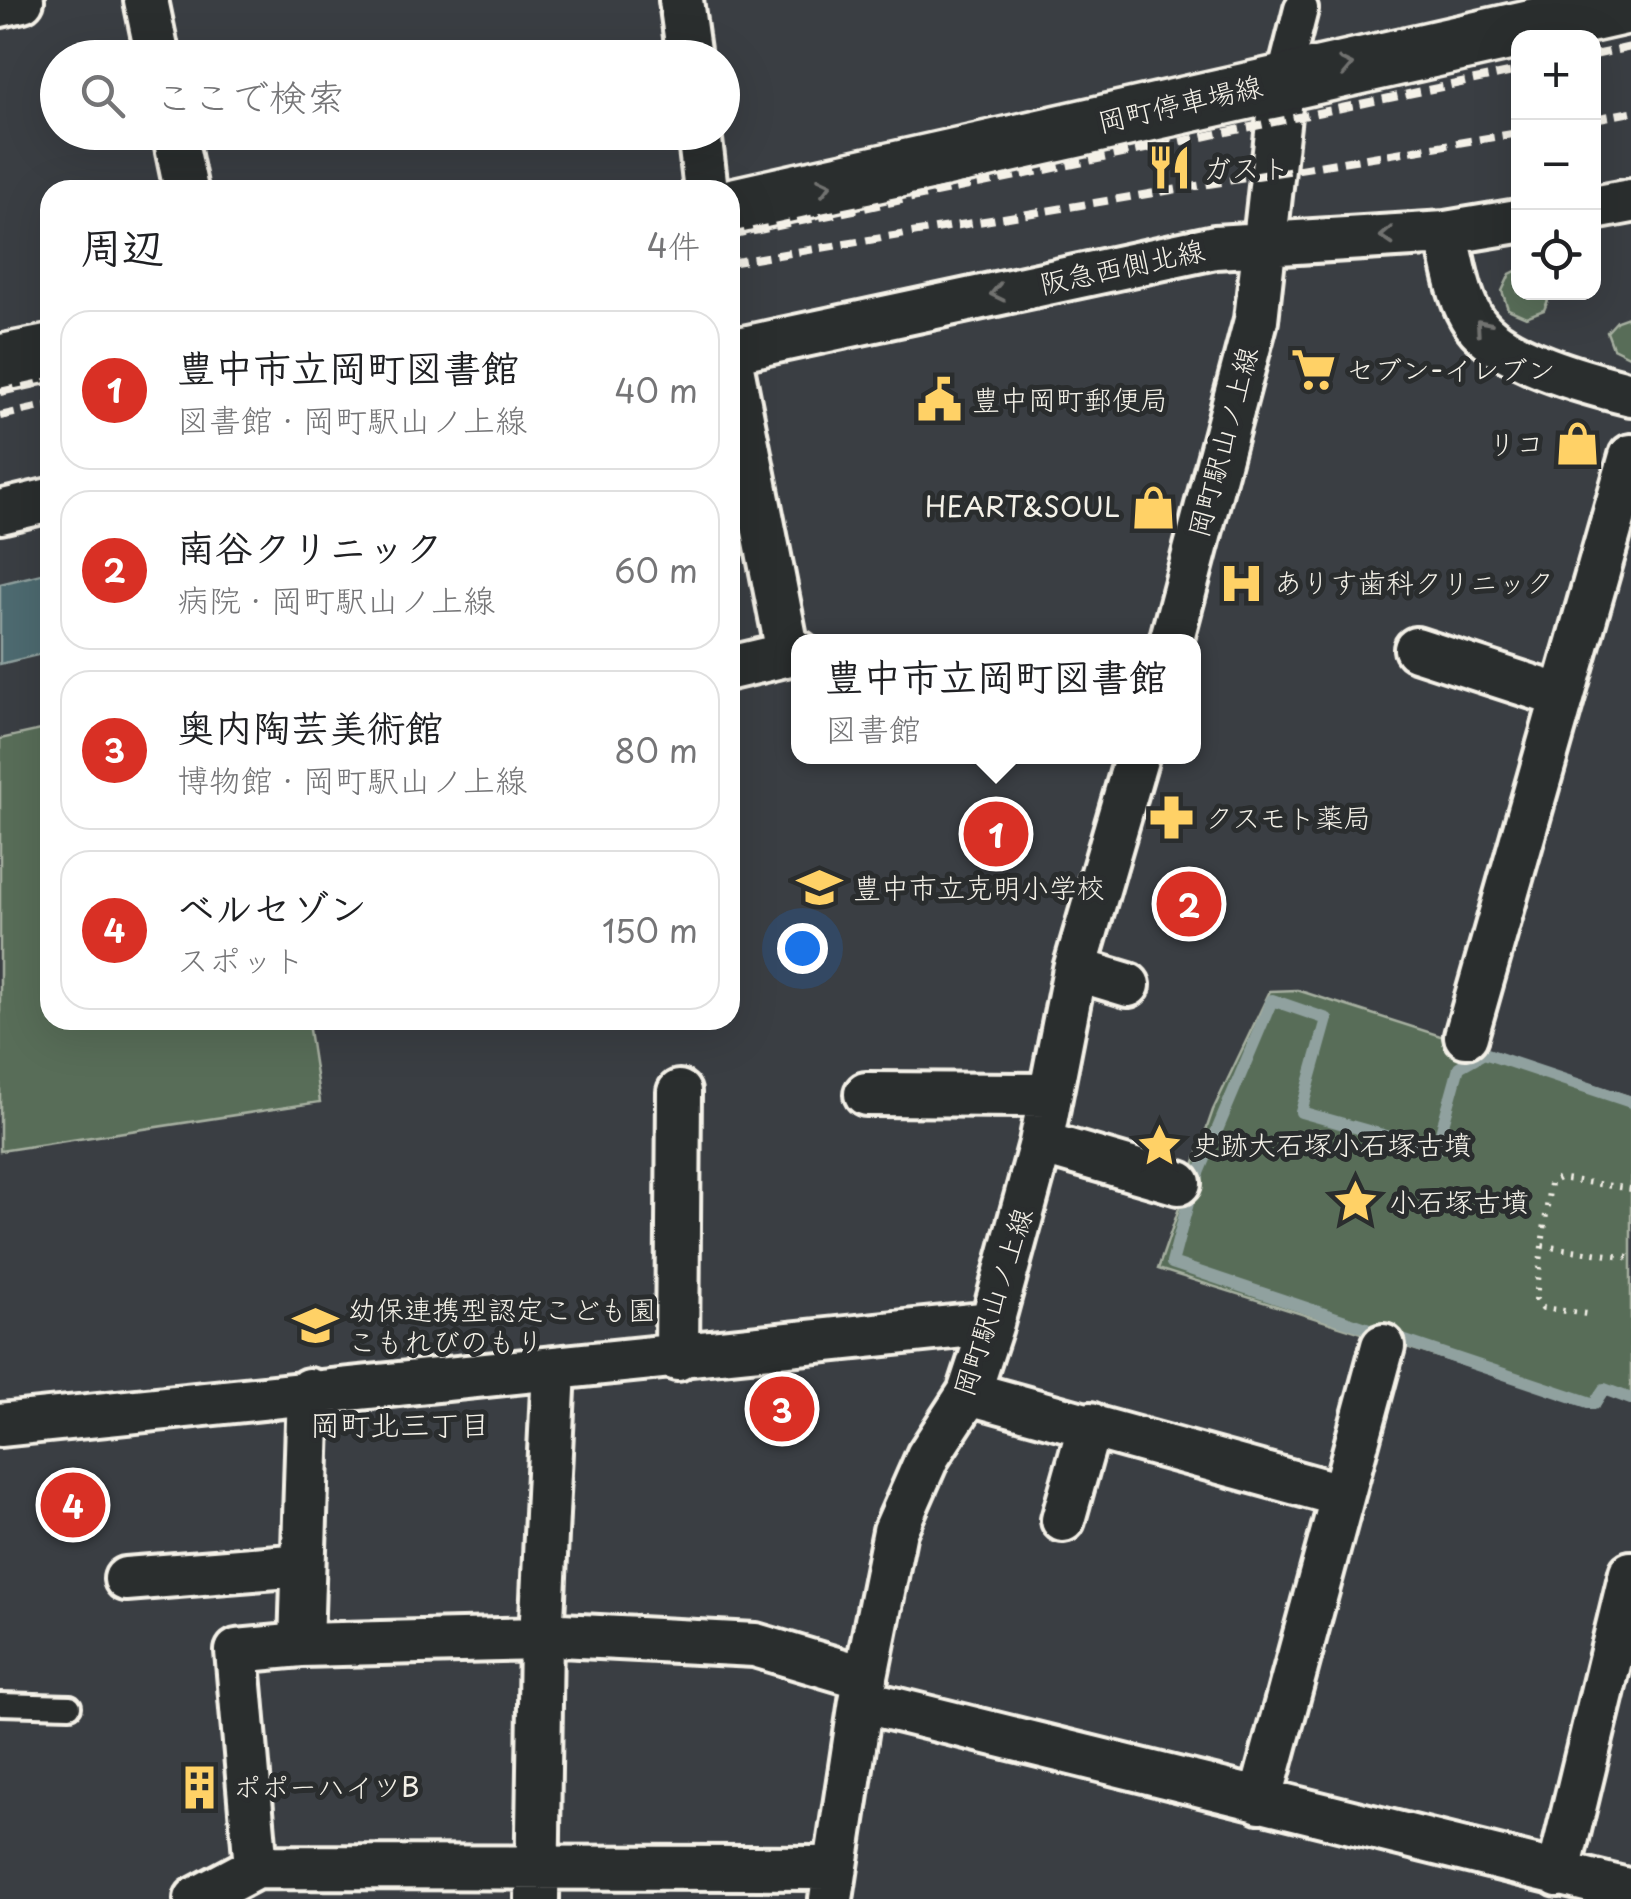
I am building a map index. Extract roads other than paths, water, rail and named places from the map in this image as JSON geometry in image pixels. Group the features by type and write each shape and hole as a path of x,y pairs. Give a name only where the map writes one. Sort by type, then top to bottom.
{"main road":[{"name":"岡町停車場線","path":"740,206 1283,80 1631,5"},
{"path":"0,362 40,356"}],"street":[{"path":"0,4 22,0"},
{"path":"146,0 154,40"},
{"path":"681,0 687,40"},
{"path":"1283,80 1301,9"},
{"name":"岡町駅山ノ上線","path":"1172,634 1256,320 1283,80"},
{"path":"178,150 184,180"},
{"path":"701,150 705,180"},
{"path":"1601,207 1631,201"},
{"name":"阪急西側北線","path":"740,352 1214,246 1446,233 1511,222"},
{"path":"1446,233 1463,297 1476,324 1505,350 1631,394"},
{"path":"740,450 744,489 791,646"},
{"path":"1466,1036 1631,456"},
{"path":"0,512 40,502"},
{"path":"1416,650 1561,696"},
{"path":"740,666 791,653"},
{"name":"岡町駅山ノ上線","path":"832,1884 863,1690 895,1531 928,1456 969,1393 992,1323 1041,1143 1074,969 1135,764"},
{"path":"1074,969 1128,985"},
{"path":"678,1359 679,1092"},
{"path":"866,1094 1049,1095"},
{"path":"1041,1143 1179,1183"},
{"path":"0,1425 309,1390 678,1359 992,1323"},
{"path":"1260,1801 1383,1346"},
{"path":"537,1882 541,1637 554,1369"},
{"path":"301,1646 309,1390"},
{"path":"969,1393 1340,1495"},
{"path":"1063,1520 1090,1424"},
{"path":"126,1579 304,1565"},
{"path":"248,1880 237,1651 541,1637 755,1645 863,1690 1260,1801 1595,1888 1631,1572"},
{"path":"196,1899 248,1880 832,1884"}],"lane":[{"path":"0,1704 70,1706"}],"water":[{"path":"40,574 40,654 0,664 0,584"}],"waterway":[{"path":"1631,1102 1484,1053 1459,1067 1436,1150 1301,1112 1327,1019 1272,1000 1191,1192 1172,1263 1594,1404 1604,1389 1631,1399"}],"railway":[{"path":"1601,53 1631,47"},
{"path":"740,234 1511,72"},
{"path":"1601,118 1631,112"},
{"path":"740,261 1511,134"},
{"path":"0,392 40,383"},
{"path":"0,416 40,407"}],"place":[{"name":"ガスト","path":"1170,168"},
{"name":"セブン-イレブン","path":"1313,370"},
{"name":"豊中岡町郵便局","path":"939,400"},
{"name":"リコ","path":"1577,444"},
{"name":"HEART&SOUL","path":"1153,507"},
{"name":"ありす歯科クリニック","path":"1241,583"},
{"name":"クスモト薬局","path":"1172,818"},
{"name":"豊中市立岡町図書館","path":"996,834"},
{"name":"豊中市立克明小学校","path":"820,888"},
{"name":"南谷クリニック","path":"1189,904"},
{"name":"史跡大石塚小石塚古墳","path":"1159,1145"},
{"name":"小石塚古墳","path":"1356,1202"},
{"name":"幼保連携型認定こども園 こもれびのもり","path":"315,1326"},
{"name":"奥内陶芸美術館","path":"782,1409"},
{"name":"ベルセゾン","path":"73,1505"},
{"name":"ポポーハイツB","path":"200,1787"}],"district":[{"name":"岡町北三丁目","path":"400,1426"}]}
